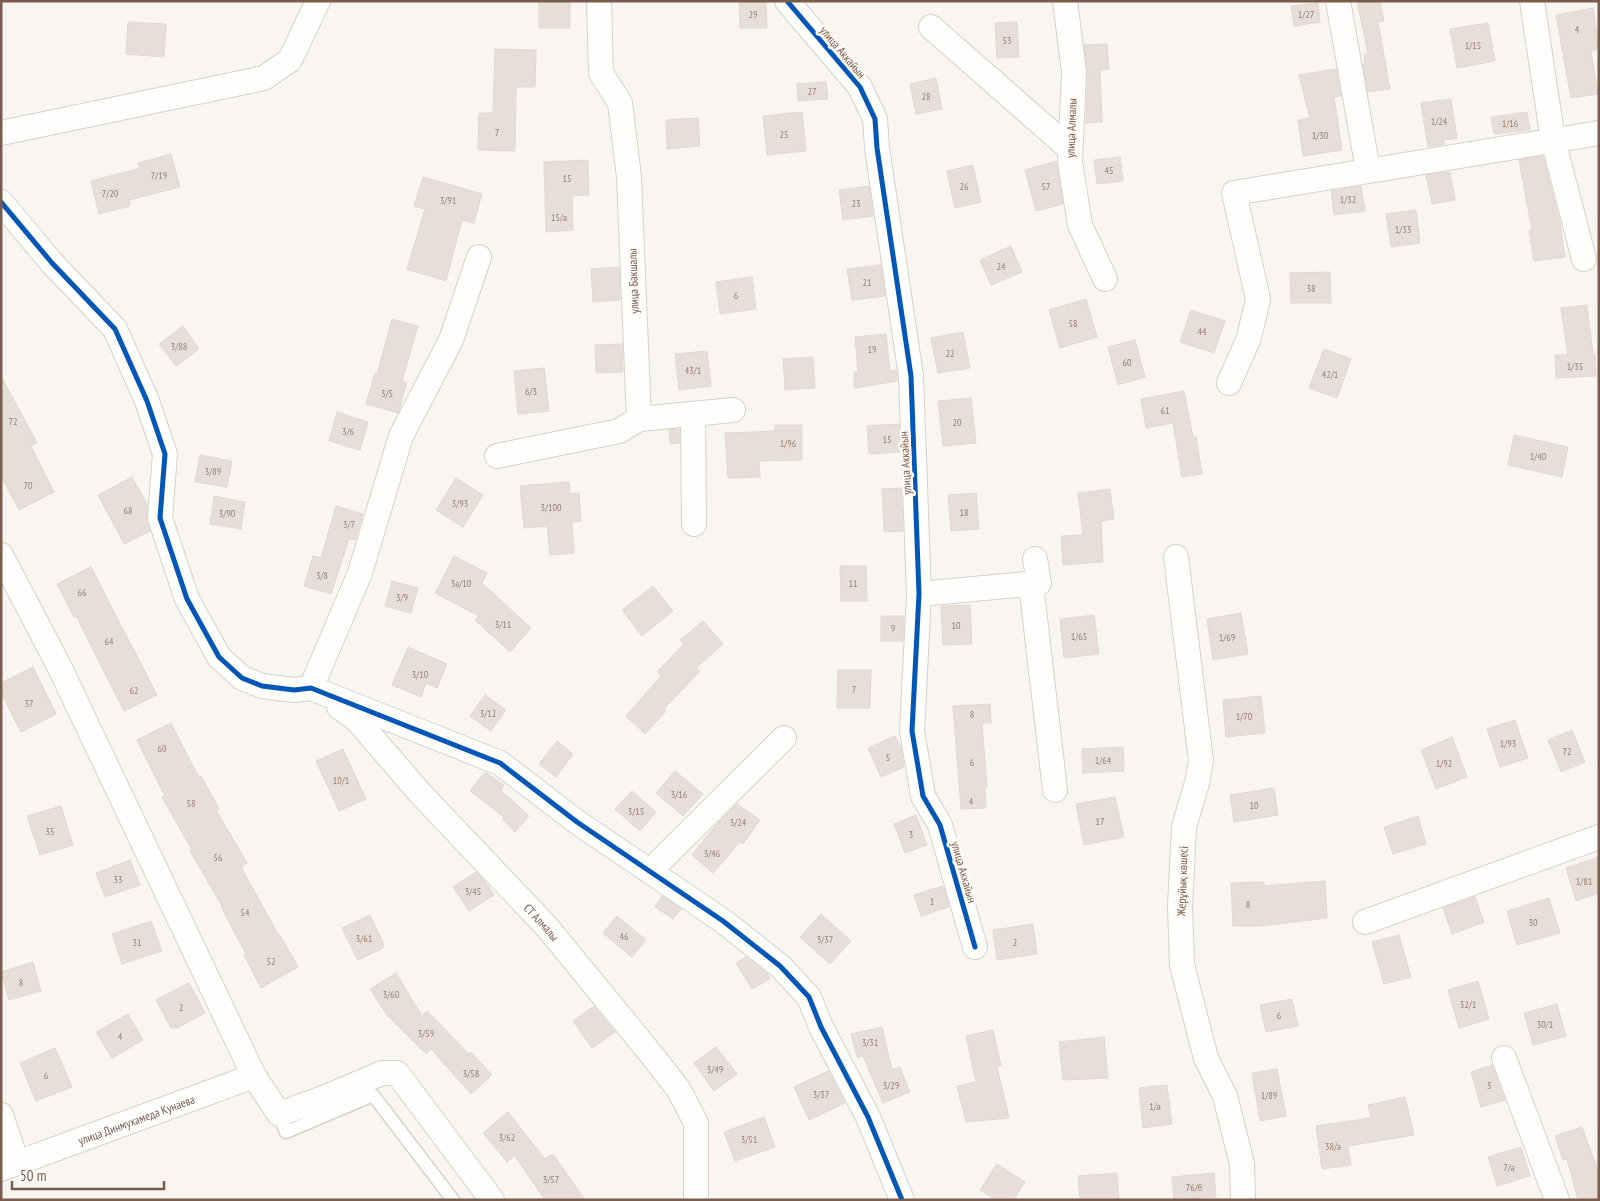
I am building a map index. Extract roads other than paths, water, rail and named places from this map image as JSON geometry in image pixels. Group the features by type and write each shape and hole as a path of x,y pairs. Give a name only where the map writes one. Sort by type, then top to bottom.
{"street":[{"path":"1,134 264,78 290,60 318,1"},
{"name":"улица Бакшалы","path":"599,1 601,73 620,103 629,177 639,419"},
{"name":"улица Аккайын","path":"787,1 860,87 875,119 877,148 911,376 919,594 912,732 923,796 940,824 975,947"},
{"name":"улица Алмалы","path":"1065,1 1074,72 1070,162 1080,225 1105,279"},
{"path":"1338,1 1368,170"},
{"path":"1532,1 1554,140 1584,259"},
{"path":"931,27 1070,150"},
{"path":"1229,383 1249,338 1258,299 1234,193 1599,133"},
{"path":"1,202 52,263 115,329 147,401 165,454 160,518 187,599 219,657 242,678 262,686 294,690 311,688 500,763 577,822 723,921 780,966 810,996 821,1027 868,1116 902,1200"},
{"path":"311,688 360,573 401,436 452,340 479,257"},
{"path":"497,456 619,431 639,419 733,410"},
{"path":"694,414 694,524"},
{"path":"1,555 58,664 254,1076 279,1114 326,1097 382,1073 397,1073 492,1200"},
{"name":"Жерұйық көшесі","path":"1176,557 1201,760 1197,783 1184,827 1180,906 1182,965 1206,1058 1226,1096 1242,1164 1244,1200"},
{"path":"919,594 1039,584 1035,559"},
{"path":"1031,584 1055,790"},
{"name":"СТ Алмалы","path":"311,688 357,720 420,792 547,927 679,1090 696,1123 696,1200"},
{"path":"650,871 784,738"},
{"path":"1365,922 1599,837"},
{"path":"1504,1058 1558,1200"},
{"name":"улица Динмухамеда Кунаева","path":"9,1166 254,1076"},
{"path":"1,1115 9,1166"}],"lane":[{"path":"279,1114 286,1132 373,1095 453,1200"}]}
